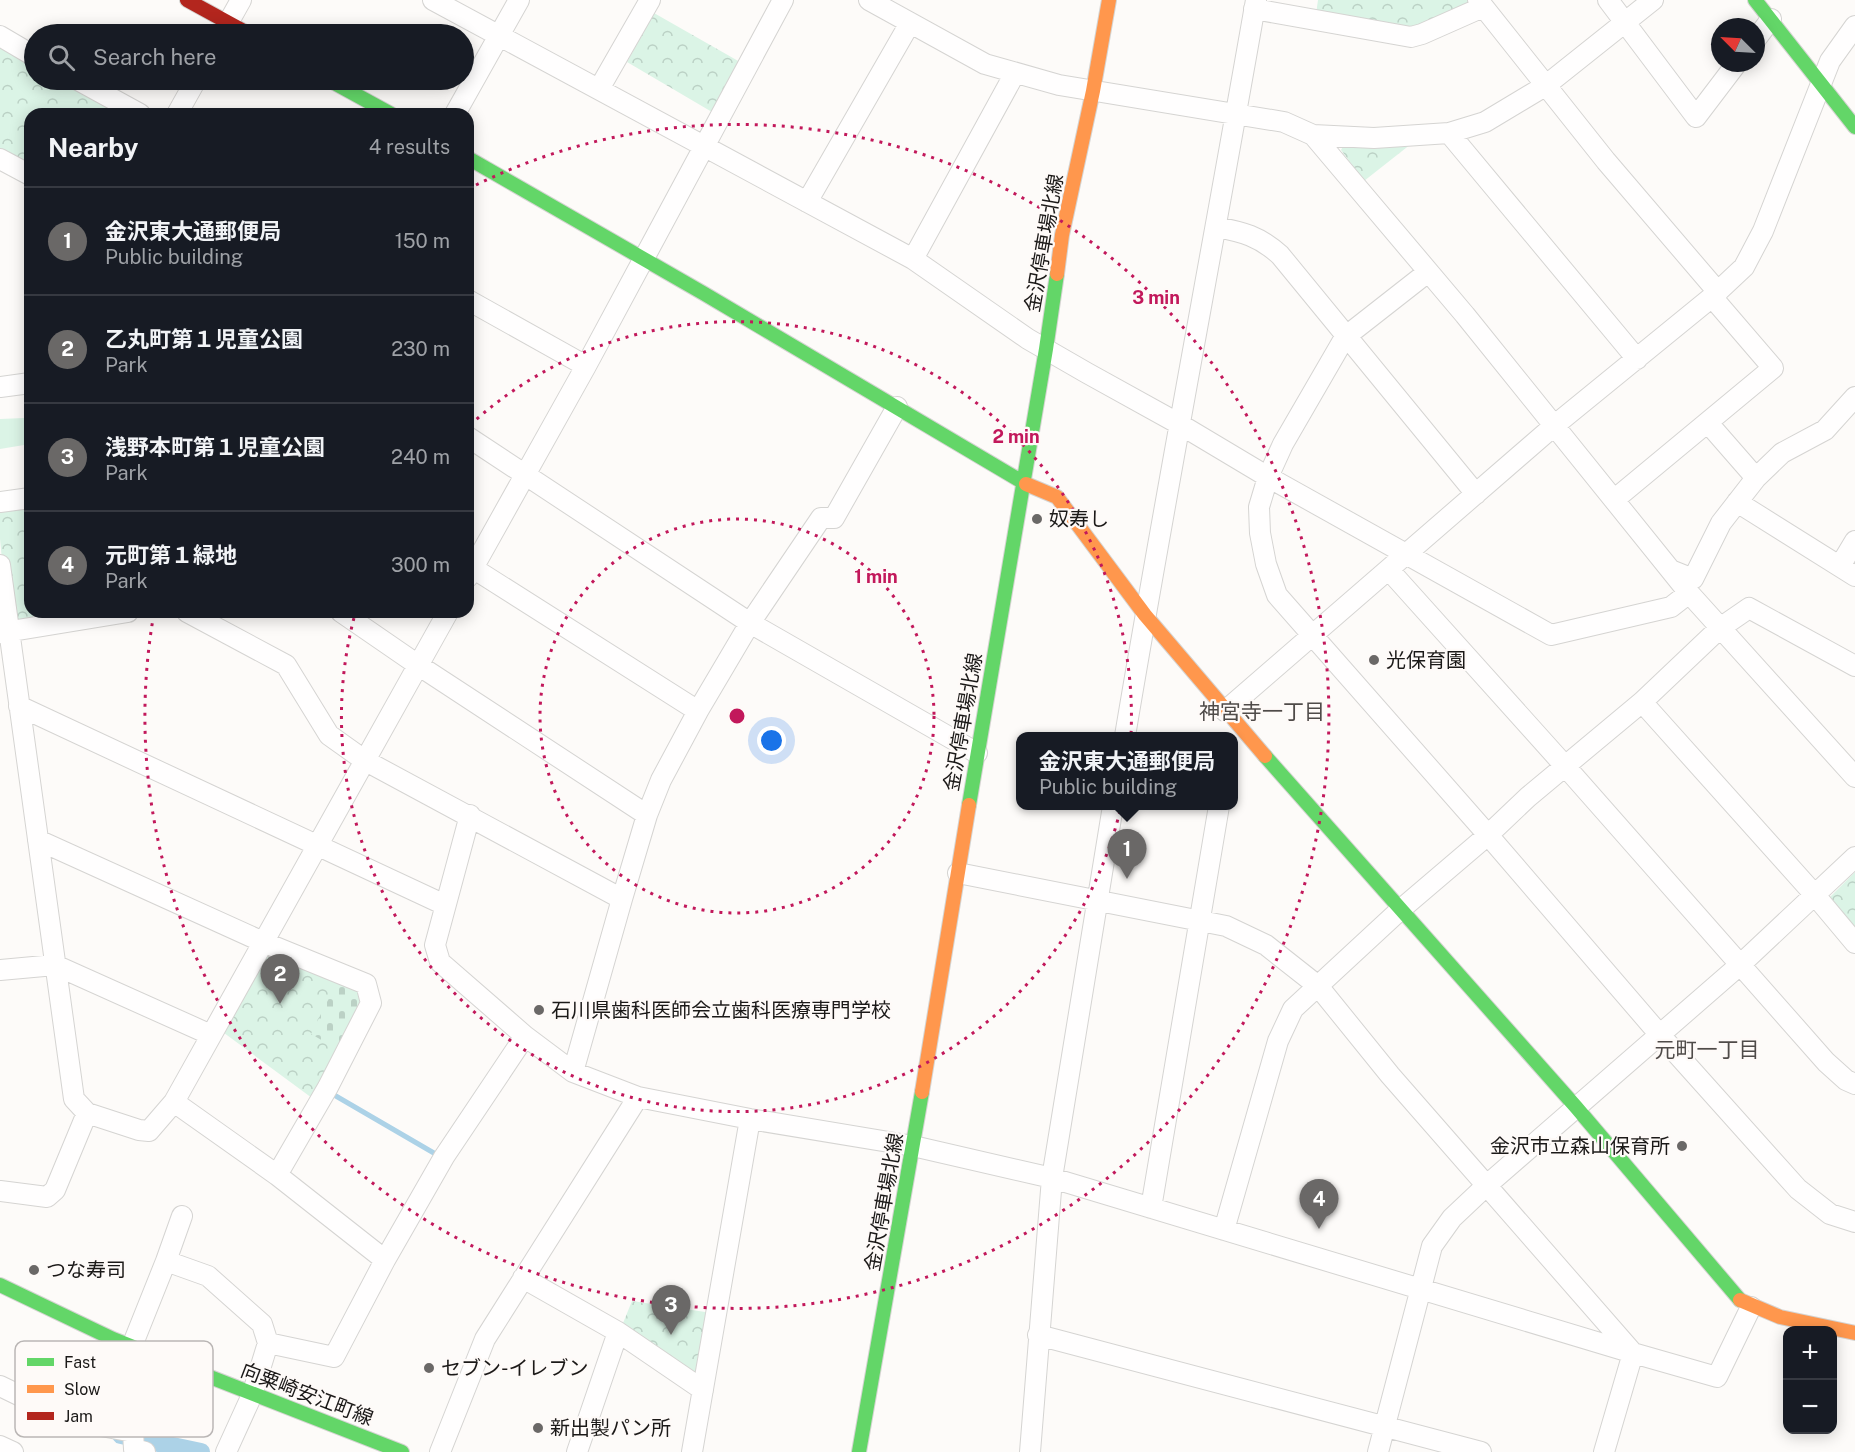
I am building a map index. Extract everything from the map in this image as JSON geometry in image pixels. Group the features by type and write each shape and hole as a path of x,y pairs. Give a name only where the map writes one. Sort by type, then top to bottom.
{"main road":[{"path":"187,0 218,24"},
{"name":"金沢停車場北線","path":"859,1452 914,1146 977,753 1046,349 1062,235 1093,91 1109,0"},
{"path":"1755,0 1855,127"},
{"path":"348,90 380,108"},
{"path":"474,161 1024,483 1057,497 1145,615 1230,723 1576,1107 1738,1299 1769,1314 1855,1333"},
{"name":"向粟崎安江町線","path":"0,1284 118,1341"},
{"name":"向粟崎安江町線","path":"213,1379 402,1452"}],"street":[{"path":"228,24 241,0"},
{"path":"433,0 913,259 1046,349 1268,477 1551,635 1671,607 1689,593"},
{"path":"474,79 519,0"},
{"path":"598,89 650,0"},
{"path":"474,563 586,366 783,0"},
{"path":"869,0 986,64 1015,73 1059,85 1284,122 1313,135 1374,138 1449,133 1485,122 1545,86 1653,0"},
{"path":"1608,0 1696,117 1730,72"},
{"path":"1126,732 1255,4 1411,37 1422,34 1480,4 1773,368 1615,499"},
{"path":"1765,28 1771,20"},
{"path":"807,202 910,23"},
{"path":"1230,723 1314,635 1555,425 1715,294 1744,267 1764,231 1830,61 1855,26"},
{"path":"0,36 24,50"},
{"path":"913,259 1015,73"},
{"path":"96,90 129,108"},
{"path":"180,108 190,90"},
{"path":"457,108 468,90"},
{"path":"1449,133 1637,359"},
{"path":"1313,135 1555,425 1674,571 1689,593 1855,777"},
{"path":"0,159 24,172"},
{"path":"1216,228 1245,232 1268,244 1280,255 1476,494"},
{"path":"1428,272 1345,337 1283,444 1268,477 1259,507 1260,533 1266,564 1277,595 1798,1190 1830,1214 1855,1222"},
{"path":"474,303 586,366"},
{"path":"0,387 24,384"},
{"path":"1674,571 1693,579 1721,523 1756,478 1782,453 1825,430 1854,400"},
{"path":"573,1072 647,815 661,780 698,711 750,623 821,518 834,518 897,407"},
{"path":"1708,423 1756,478"},
{"path":"474,441 750,623 977,753"},
{"path":"0,502 24,499"},
{"path":"1737,502 1847,571 1855,541"},
{"path":"0,565 4,632 19,706 74,1099 87,1113 139,1130 149,1131 174,1102 445,618"},
{"path":"1389,570 1826,1062 1846,1080 1855,1084"},
{"path":"474,572 698,711"},
{"path":"1224,1230 1278,1041 1293,1009 1400,910 1488,836 1528,797 1642,702 1720,628 1749,608 1855,666"},
{"path":"4,632 91,618"},
{"path":"198,618 286,665 329,735 364,759 622,899"},
{"path":"351,618 418,665 647,815"},
{"path":"1642,702 1855,943"},
{"path":"19,706 444,905"},
{"path":"1030,1452 1052,1178 1112,810"},
{"path":"1151,1208 1218,810"},
{"path":"470,815 435,945 440,962 525,1036 573,1072 638,1097 750,1119 914,1146 1052,1178 1717,1377 1751,1307"},
{"path":"38,840 262,942 366,984 371,1004 328,1087 277,1175"},
{"path":"1378,1452 1432,1246 1452,1218 1741,964 1855,857"},
{"path":"958,873 1226,926 1266,945 1318,986 1390,1075 1633,1353"},
{"path":"0,970 55,964 211,1035"},
{"path":"268,1343 334,1358 385,1260 444,1157 525,1036"},
{"path":"440,1452 485,1339 638,1097"},
{"path":"174,1102 277,1175 385,1260"},
{"path":"0,1191 47,1197 55,1190 87,1113"},
{"path":"692,1452 750,1119"},
{"path":"134,1341 182,1216"},
{"path":"166,1261 208,1276 262,1324 268,1343 252,1395 226,1452"},
{"path":"523,1278 618,1332 703,1390"},
{"path":"577,1452 618,1332"},
{"path":"1038,1335 1481,1452"},
{"path":"1604,1452 1633,1353"},
{"path":"0,1386 15,1393"},
{"path":"133,1437 134,1449 145,1452"},
{"path":"0,1446 13,1452"}],"green space":[{"path":"1318,0 1471,0 1474,4 1416,28 1384,28 1316,14"},
{"path":"654,13 740,62 712,112 627,62"},
{"path":"0,44 24,58 24,90 80,90 112,108 24,108 24,162 0,150"},
{"path":"1346,141 1411,144 1364,181 1341,150"},
{"path":"24,418 24,445 0,449 0,419"},
{"path":"24,505 24,618 49,618 8,623 0,539 0,509"},
{"path":"1855,872 1855,931 1830,897"},
{"path":"272,949 339,978 339,1050 312,1098 220,1030 257,960"},
{"path":"339,978 361,989 366,1004 339,1050 311,1034"},
{"path":"632,1301 712,1313 700,1382 621,1328"}],"waterway":[{"path":"329,1092 439,1156"},
{"path":"130,1437 201,1452"}],"traffic: fast":[{"path":"1755,0 1855,127"},
{"path":"347,90 380,108"},
{"path":"474,161 703,293 1026,484"},
{"path":"969,805 1057,274"},
{"path":"1265,756 1576,1107 1740,1300"},
{"path":"859,1452 922,1092"},
{"path":"0,1285 118,1341"},
{"path":"213,1378 402,1452"}],"traffic: slow":[{"path":"1057,274 1062,235 1093,91 1109,0"},
{"path":"1026,484 1057,497 1145,615 1265,756"},
{"path":"922,1092 969,805"},
{"path":"1740,1300 1780,1317 1855,1333"}],"traffic: jam":[{"path":"187,0 231,24"}],"place":[{"name":"奴寿し","path":"1037,519"},
{"name":"光保育園","path":"1374,660"},
{"name":"金沢東大通郵便局","path":"1127,879"},
{"name":"乙丸町第１児童公園","path":"280,1004"},
{"name":"石川県歯科医師会立歯科医療専門学校","path":"539,1010"},
{"name":"金沢市立森山保育所","path":"1682,1146"},
{"name":"元町第１緑地","path":"1319,1229"},
{"name":"つな寿司","path":"34,1270"},
{"name":"浅野本町第１児童公園","path":"671,1335"},
{"name":"セブン-イレブン","path":"429,1368"},
{"name":"新出製パン所","path":"538,1428"}],"district":[{"name":"神宮寺一丁目","path":"1262,712"},
{"name":"元町一丁目","path":"1707,1050"}]}
